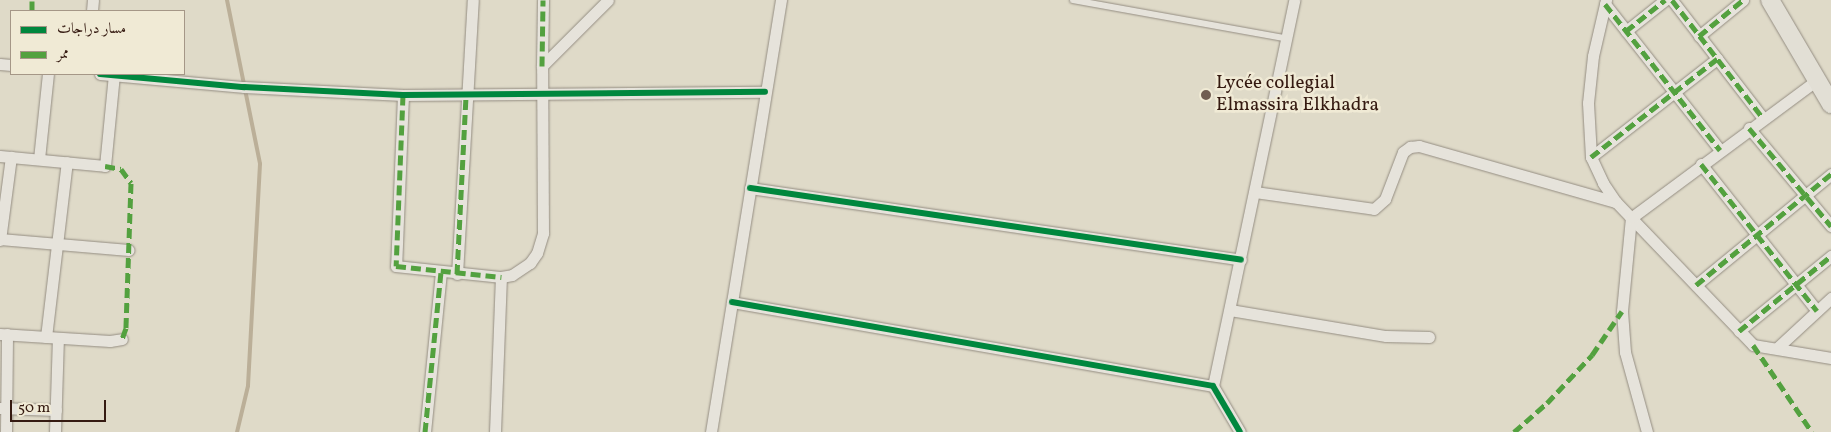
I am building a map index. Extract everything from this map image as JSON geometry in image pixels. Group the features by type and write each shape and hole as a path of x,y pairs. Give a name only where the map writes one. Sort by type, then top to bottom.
{"main road":[{"path":"1770,0 1831,104"}],"street":[{"path":"457,274 472,0 462,0"},
{"path":"403,95 395,264 399,269 501,277 523,269 537,253 541,242 543,0"},
{"path":"542,66 608,0"},
{"path":"711,432 781,0"},
{"path":"1240,432 1213,386 1255,192 1284,38 1294,0"},
{"path":"1626,31 1665,0"},
{"path":"1672,0 1763,118"},
{"path":"1699,36 1743,0"},
{"path":"1605,2 1674,94 1720,150"},
{"path":"1605,2 1589,82 1591,157 1616,202 1753,345 1831,358"},
{"path":"1591,157 1717,59"},
{"path":"39,159 48,75"},
{"path":"129,250 0,239 5,156 106,166 114,75 244,87 403,95 541,96 765,92"},
{"path":"1647,432 1625,352 1622,311 1631,218 1749,128 1818,79"},
{"path":"1749,128 1831,226"},
{"path":"1255,192 1374,209 1385,199 1403,152 1410,147 1419,146 1616,202"},
{"path":"55,432 56,410 52,338 57,243 67,162"},
{"path":"1701,164 1817,310"},
{"path":"1696,285 1758,236 1831,174"},
{"path":"750,188 1241,260"},
{"path":"1739,331 1831,256"},
{"path":"425,432 441,273"},
{"path":"495,432 501,277"},
{"path":"1777,348 1831,298"},
{"path":"732,302 1213,386"},
{"path":"1230,310 1386,336 1429,337"},
{"path":"6,432 3,408 4,334 110,341 122,338"},
{"path":"3,408 56,410"}],"lane":[{"path":"1073,0 1284,38"}],"waterway":[{"path":"227,0 260,164 248,386 237,432"}],"marked path":[{"path":"32,0 32,10"},
{"path":"542,66 543,0"},
{"path":"1626,31 1665,0"},
{"path":"1672,0 1763,118"},
{"path":"1699,36 1743,0"},
{"path":"1605,4 1720,150"},
{"path":"1591,157 1717,59"},
{"path":"403,95 396,266 501,277"},
{"path":"457,274 466,95"},
{"path":"1749,128 1831,226"},
{"path":"1701,164 1817,311"},
{"path":"105,166 121,169 131,183 126,328 122,339"},
{"path":"1696,285 1831,174"},
{"path":"1739,331 1831,256"},
{"path":"425,432 441,273"},
{"path":"1514,432 1547,403 1592,355 1622,311"},
{"path":"1753,345 1812,432"}],"cycle path":[{"path":"111,75 244,87 403,95 765,92"},
{"path":"750,188 1241,260"},
{"path":"732,302 1213,386 1240,432"}],"place":[{"name":"Lycée collegial Elmassira Elkhadra","path":"1206,95"}]}
